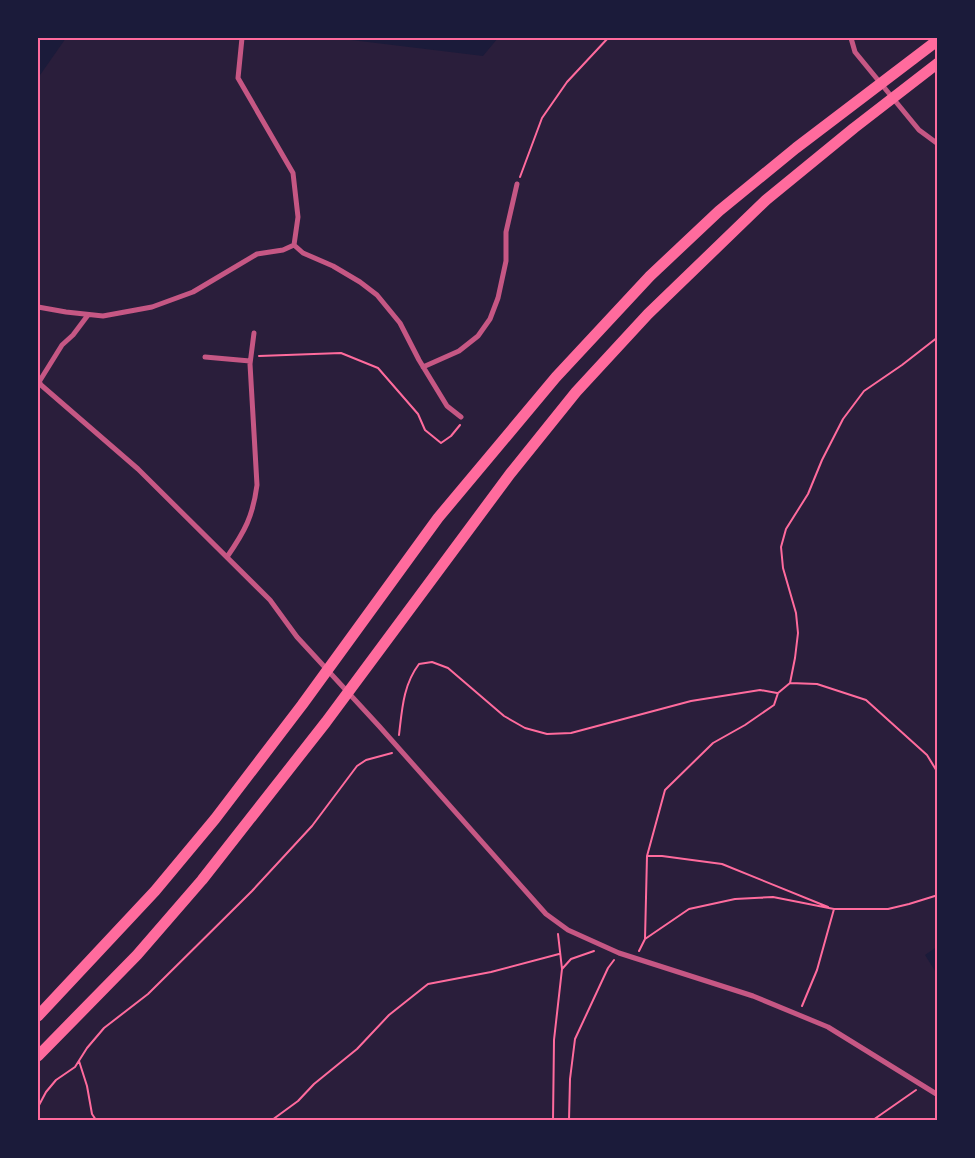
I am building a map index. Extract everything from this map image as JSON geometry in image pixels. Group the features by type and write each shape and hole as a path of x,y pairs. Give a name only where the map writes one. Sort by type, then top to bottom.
{"highway":[{"path":"38,1016 155,891 215,819 302,705 438,518 556,377 650,276 719,211 796,148 938,40"},
{"path":"39,1055 137,955 202,880 326,722 510,474 576,392 648,314 766,200 938,63"}],"street":[{"path":"242,38 238,78 293,173 298,217 294,245"},
{"path":"852,38 855,52 919,130 938,144"},
{"path":"424,367 459,351 478,336 490,319 498,298 506,261 506,232 517,184"},
{"path":"38,306 103,316 152,307 193,292 256,254 283,250 294,245"},
{"path":"294,245 303,254 333,266 377,295 400,323 447,406 461,417"},
{"path":"88,315 73,335 62,345 38,381 41,385 138,469 270,600 297,638 379,726 546,914 568,930 619,953 753,996 828,1027 938,1095"},
{"path":"226,557 243,534 254,504 256,485 251,359 254,333"},
{"path":"205,356 251,359"}],"path":[{"path":"517,184 542,118 567,82 608,38"},
{"path":"635,958 645,939 647,856 666,790 713,743 745,726 774,705 778,693 790,683 798,633 796,613 783,568 781,547 786,529 808,494 822,460 843,419 864,391 938,337"},
{"path":"251,359 341,353 378,368 418,414 425,430 441,443 461,425 461,417"},
{"path":"38,1107 46,1092 56,1080 75,1067 104,1028 148,994 252,891 312,826 357,766 366,760 399,750 404,695 411,674 419,664 432,662 448,668 504,716 525,728 547,734 571,733 691,701 760,690 778,693"},
{"path":"790,683 817,684 866,700 928,755 938,773"},
{"path":"647,856 662,856 722,864 834,910"},
{"path":"645,939 689,910 734,899 774,897 834,910 888,909 938,895"},
{"path":"798,1015 817,970 834,910"},
{"path":"553,1120 554,1040 562,969 559,954 558,922"},
{"path":"562,969 571,959 607,947"},
{"path":"569,1120 570,1079 575,1039 608,968 619,953"},
{"path":"272,1120 298,1101 314,1084 358,1049 390,1015 428,984 491,972 559,954"},
{"path":"79,1061 87,1086 92,1114 96,1120"},
{"path":"873,1120 922,1086"}],"shaded area":[{"path":"66,38 335,38 483,56 498,38 937,38 938,946 925,955 937,974 937,1120 38,1120 38,78"}]}
